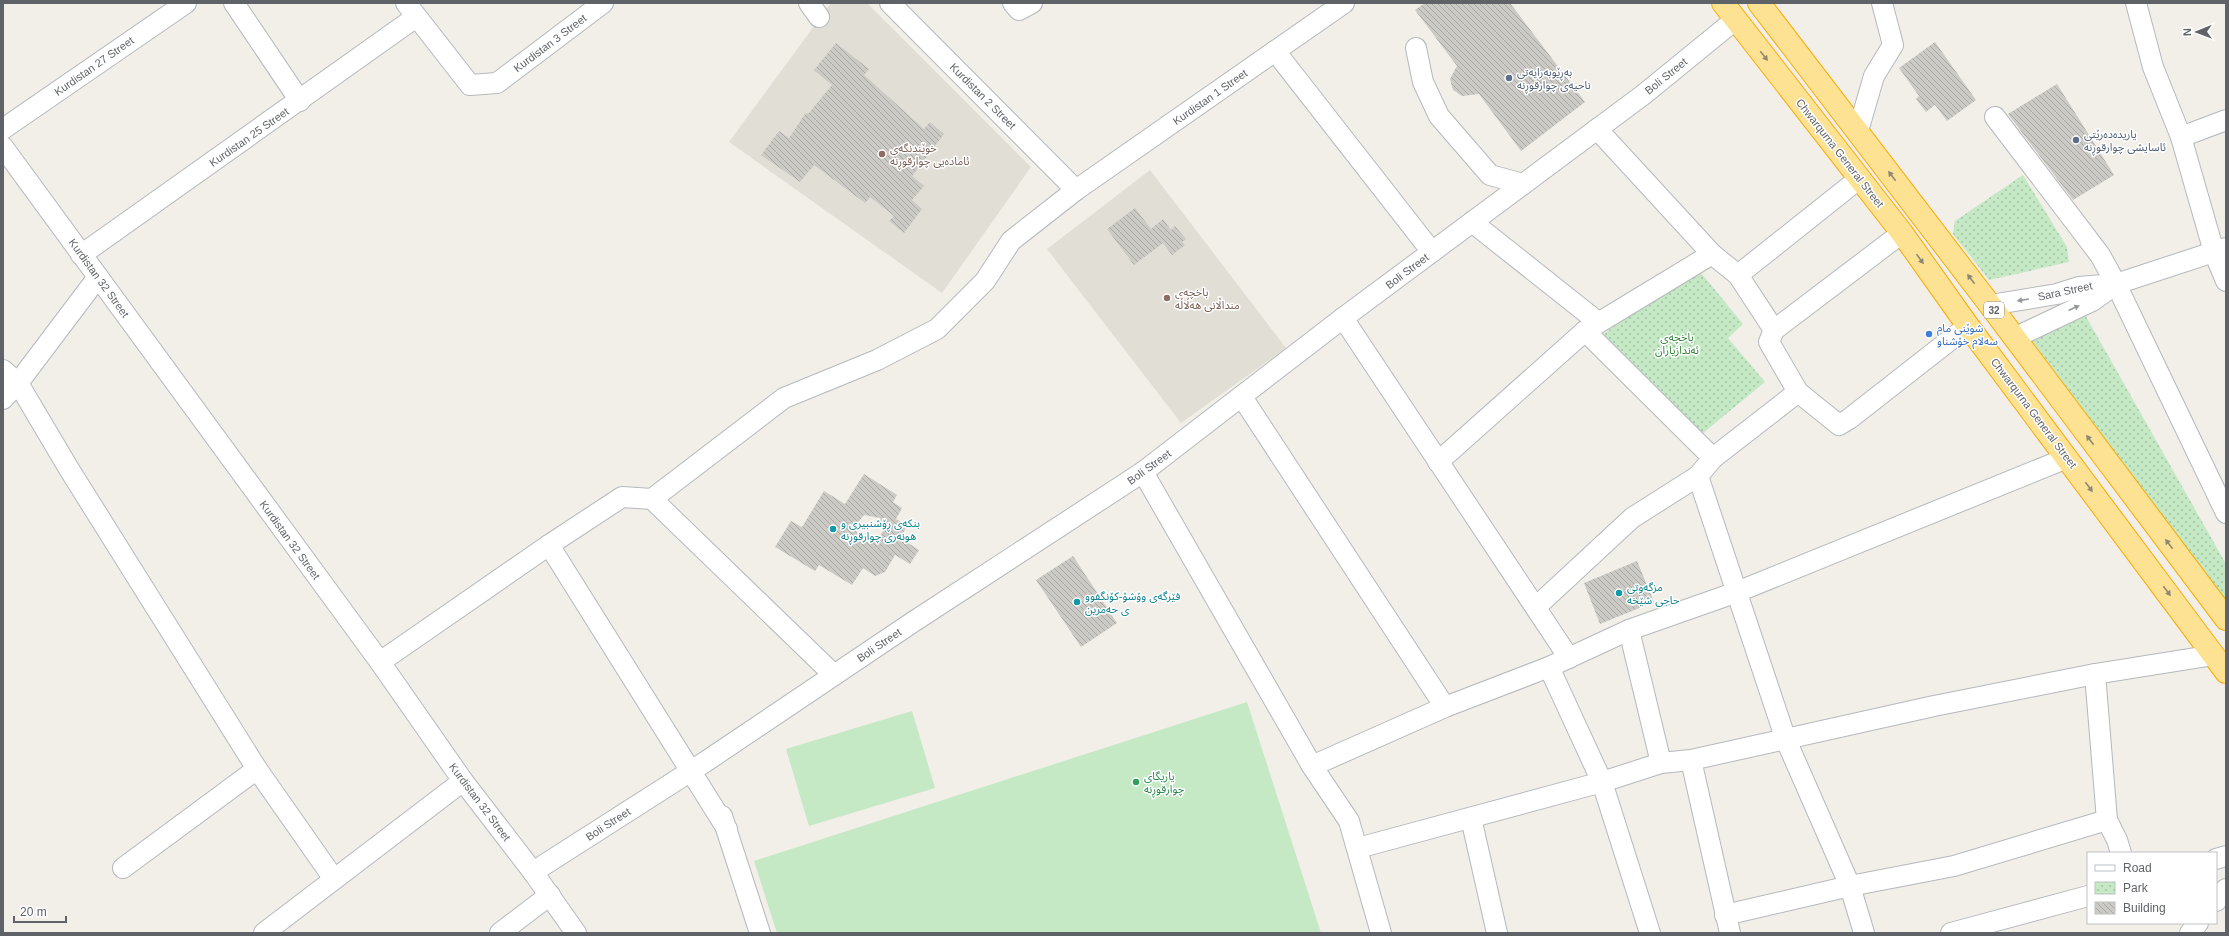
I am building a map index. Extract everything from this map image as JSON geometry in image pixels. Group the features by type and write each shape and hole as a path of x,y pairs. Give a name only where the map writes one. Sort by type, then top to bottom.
{"highway":[{"name":"32","path":"1763,8 1990,305 2226,619"},
{"path":"1734,18 1763,8"},
{"name":"Chwarqurna General Street","path":"1734,18 1902,233 1968,326 2220,664"}],"street":[{"name":"Kurdistan 27 Street","path":"3,129 186,3"},
{"path":"234,3 300,101"},
{"name":"Kurdistan 3 Street","path":"411,10 470,85 497,83 603,3"},
{"name":"Kurdistan 2 Street","path":"890,3 1076,190"},
{"name":"Kurdistan 1 Street","path":"652,500 784,398 877,360 937,329 985,281 1011,241 1076,190 1344,3"},
{"path":"1858,131 1874,76 1893,45 1882,3"},
{"path":"2135,4 2153,67 2181,138 2220,250 2226,281"},
{"name":"Kurdistan 25 Street","path":"81,255 300,101 411,10"},
{"name":"Boli Street","path":"533,872 698,767 834,675 1144,472 1343,318 1643,95 1734,18"},
{"path":"1416,48 1423,82 1439,116 1452,133 1490,175 1523,184"},
{"path":"1275,51 1432,252"},
{"path":"1995,117 2100,254 2116,284 2226,513"},
{"path":"2181,138 2226,120"},
{"path":"1597,129 1712,254 1738,274 1774,330"},
{"name":"Kurdistan 32 Street","path":"3,147 380,662 463,781 533,872 576,933"},
{"path":"1738,274 1860,178"},
{"path":"1472,222 1591,326 1713,458"},
{"path":"1902,233 1774,330 1769,342 1798,392 1839,424 1849,420 1968,326"},
{"name":"Sara Street","path":"1990,305 2057,294 2079,287 2116,284 2220,250"},
{"path":"1438,462 1591,326 1712,254"},
{"path":"3,398 18,383 98,277"},
{"name":"Sara Street","path":"2014,338 2092,301 2116,284"},
{"path":"1343,318 1569,658"},
{"path":"3,370 18,383 69,469 257,769 334,878"},
{"path":"1536,607 1632,518 1698,476 1713,458 1798,392"},
{"path":"1242,397 1445,707"},
{"path":"1312,766 1445,707 1550,667 1629,630 1737,592 2067,458"},
{"path":"1144,472 1312,766 1349,821 1358,848 1381,933"},
{"path":"1698,476 1786,740 1850,886 1864,933"},
{"path":"380,662 549,545 622,497 652,500 834,675"},
{"path":"549,545 698,767 726,829 760,933"},
{"path":"1629,630 1661,763"},
{"path":"1358,848 1602,782 1661,763 1691,760 1934,706 2095,674 2220,664"},
{"path":"1550,667 1602,782 1650,933"},
{"path":"2095,674 2107,820 2121,852"},
{"path":"1691,760 1727,924 1850,886 1954,866 2107,820"},
{"path":"123,868 257,769"},
{"path":"264,933 334,878 463,781"},
{"path":"1471,818 1497,933"},
{"path":"2217,900 2226,889"},
{"path":"500,933 550,895"},
{"path":"1951,933 2087,896"},
{"path":"2190,933 2197,924"}],"shaded area":[{"name":"خوێندنگەی ئامادەیی چوارقوڕنە","path":"831,3 867,3 1031,167 942,293 729,142"},
{"name":"باخچەی منداڵانی هەڵاڵە","path":"1150,170 1286,348 1181,423 1047,249"}],"green space":[{"path":"2023,175 2067,247 2069,262 1989,280 1953,234 1955,221"},
{"name":"باخچەی ئەندازیاران","path":"1693,263 1743,324 1728,338 1765,382 1692,442 1603,335"},
{"path":"2084,313 2226,564 2226,601 2032,341"},
{"name":"یاریگای چوارقوڕنە","path":"1247,702 1321,933 777,933 754,861"},
{"path":"912,711 935,788 809,826 786,749"}],"building":[{"name":"بەڕێوبەرایەتی ناحیەی چوارقوڕنە","path":"1425,3 1510,3 1585,102 1521,151 1479,94 1462,96 1453,90 1450,79 1457,66 1415,10"},
{"path":"1935,42 1976,100 1947,121 1935,105 1926,112 1916,99 1919,96 1899,68"},
{"path":"836,43 869,69 864,75 924,129 930,122 944,134 912,176 924,186 912,200 922,209 904,233 889,221 894,216 870,197 865,203 814,165 800,182 761,155 779,131 789,138 805,114 809,113 832,85 814,70"},
{"name":"یاریدەدەرێتی ئاسایشی چوارقوڕنە","path":"2057,84 2114,175 2073,200 2008,114"},
{"path":"1135,208 1151,229 1163,219 1171,230 1175,226 1186,239 1182,242 1185,245 1172,255 1163,243 1134,265 1107,229"},
{"name":"بنکەی ڕۆشنبیری و هونەری چوارقوڕنە","path":"864,474 897,495 893,502 902,508 896,519 907,526 900,538 919,550 910,564 895,555 885,572 875,576 863,568 852,585 819,565 815,571 775,547 791,521 802,527 824,491 845,504","holes":["864,515 880,518 883,530 880,538 872,543 859,540 855,526"]},
{"name":"فێرگەی وۆشۆ-کۆنگفوو ی حەمرین","path":"1073,556 1117,623 1081,647 1036,580"},
{"name":"مزگەوتی حاجی شێخە","path":"1637,561 1654,602 1600,624 1584,583"}],"place":[{"name":"بەڕێوبەرایەتی ناحیەی چوارقوڕنە","path":"1509,78"},
{"name":"یاریدەدەرێتی ئاسایشی چوارقوڕنە","path":"2076,140"},
{"name":"خوێندنگەی ئامادەیی چوارقوڕنە","path":"882,154"},
{"name":"باخچەی منداڵانی هەڵاڵە","path":"1167,298"},
{"name":"شوێنی مام سەلام خۆشناو","path":"1929,334"},
{"name":"بنکەی ڕۆشنبیری و هونەری چوارقوڕنە","path":"833,529"},
{"name":"مزگەوتی حاجی شێخە","path":"1619,593"},
{"name":"فێرگەی وۆشۆ-کۆنگفوو ی حەمرین","path":"1077,602"},
{"name":"یاریگای چوارقوڕنە","path":"1136,782"}]}
